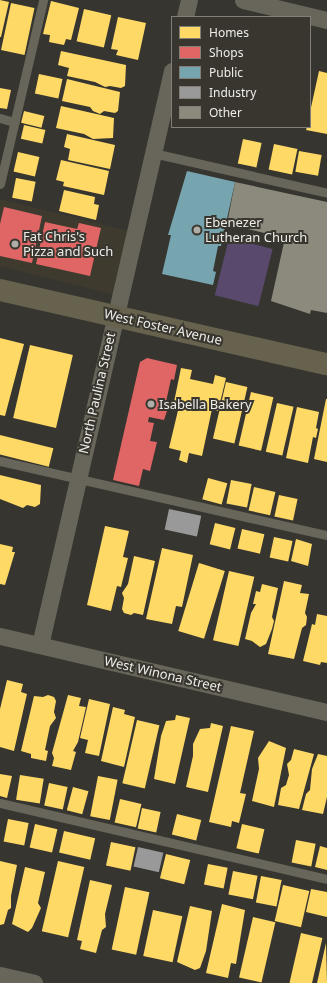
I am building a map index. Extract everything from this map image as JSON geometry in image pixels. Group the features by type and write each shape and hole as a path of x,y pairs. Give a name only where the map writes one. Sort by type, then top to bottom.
{"main road":[{"name":"West Foster Avenue","path":"0,290 327,364"}],"street":[{"path":"185,16 189,0"},
{"path":"243,0 310,16"},
{"path":"311,16 327,20"},
{"name":"North Paulina Street","path":"40,645 171,75"},
{"name":"West Winona Street","path":"0,636 327,712"},
{"path":"0,975 34,983"}],"lane":[{"path":"0,184 43,0"},
{"path":"0,118 14,122"},
{"path":"153,153 327,192"},
{"path":"0,461 327,535"},
{"path":"0,803 327,879"}],"shaded area":[{"path":"0,199 132,232 116,295 0,266"},
{"path":"229,238 273,249 258,306 215,295"}],"building: Homes":[{"path":"0,0 9,2 1,37 0,37"},
{"path":"51,1 79,8 71,40 66,39 64,45 49,42 50,35 43,34"},
{"path":"11,3 34,8 24,55 1,50"},
{"path":"84,9 111,15 104,47 77,41"},
{"path":"118,17 146,23 138,60 116,55 118,50 111,49"},
{"path":"61,51 126,65 125,86 121,88 110,86 105,87 95,82 67,76 69,68 58,65"},
{"path":"319,71 327,73 327,134 306,130 307,128 311,128 311,107"},
{"path":"39,74 62,79 58,99 35,94"},
{"path":"67,79 120,92 118,111 115,113 104,111 100,114 93,111 90,107 62,101"},
{"path":"0,88 11,90 7,109 0,108"},
{"path":"61,106 114,118 113,138 93,139 84,134 56,128"},
{"path":"24,111 44,116 41,128 21,123"},
{"path":"24,125 45,130 42,144 21,139"},
{"path":"67,134 115,145 110,169 68,160 70,149 64,147"},
{"path":"243,139 262,143 256,167 238,163"},
{"path":"274,144 297,149 292,174 269,169"},
{"path":"299,151 322,155 318,176 295,172"},
{"path":"18,152 39,157 35,176 14,171"},
{"path":"61,160 109,171 104,195 63,186 64,182 56,180"},
{"path":"16,178 36,182 32,201 12,198"},
{"path":"64,190 95,197 94,204 99,205 96,220 59,211"},
{"path":"0,338 24,344 5,416 0,415"},
{"path":"30,345 73,355 56,428 13,418"},
{"path":"181,368 192,370 190,379 213,384 215,375 226,378 218,411 212,409 202,456 189,453 187,463 179,460 181,451 169,448 180,402 174,402"},
{"path":"226,382 247,387 234,443 213,439"},
{"path":"251,392 273,397 261,451 239,446"},
{"path":"327,399 327,462 314,459"},
{"path":"277,403 294,407 282,456 266,452"},
{"path":"297,407 319,412 316,428 318,429 316,438 313,437 308,463 286,458"},
{"path":"0,435 53,448 49,467 0,455"},
{"path":"0,475 41,485 40,504 35,507 27,505 23,508 0,499"},
{"path":"208,478 227,483 222,504 202,499"},
{"path":"231,480 252,484 247,508 226,504"},
{"path":"254,487 275,492 270,515 249,510"},
{"path":"279,495 298,499 293,520 274,517"},
{"path":"215,523 235,528 230,549 210,544"},
{"path":"105,526 129,531 123,557 128,558 121,587 117,586 111,611 87,605"},
{"path":"242,529 264,534 260,554 238,548"},
{"path":"274,537 293,541 288,561 270,558"},
{"path":"296,539 312,544 308,566 291,561"},
{"path":"0,544 13,547 12,552 15,552 5,585 0,584"},
{"path":"162,548 193,555 182,607 176,606 172,624 146,619"},
{"path":"134,556 155,561 143,615 134,613 131,615 124,613 122,609 124,598 122,593 128,584"},
{"path":"199,563 225,571 204,639 178,631"},
{"path":"229,571 254,577 238,646 213,640"},
{"path":"284,581 302,585 300,593 309,594 305,613 307,617 306,625 302,628 294,659 268,654"},
{"path":"262,584 278,588 272,617 274,621 272,629 266,644 260,647 252,641 245,639 251,613 256,604 253,604 256,591 260,592"},
{"path":"317,614 327,616 327,663 321,662 320,665 303,661 312,624 315,625"},
{"path":"7,680 23,684 21,692 27,694 14,751 0,747 0,709"},
{"path":"48,695 54,697 56,701 54,712 56,718 50,726 45,750 48,751 46,761 31,758 31,754 21,751 34,696 43,697"},
{"path":"68,695 81,698 79,706 86,707 78,742 73,751 76,752 71,770 52,766 54,758 52,753"},
{"path":"89,699 110,704 99,756 85,753 88,740 80,738"},
{"path":"113,707 125,710 124,714 135,717 124,767 101,761"},
{"path":"176,715 190,718 175,784 154,779 161,736 166,721 175,720"},
{"path":"137,720 159,725 145,789 122,783"},
{"path":"211,723 223,726 208,792 186,787 193,756 193,744 200,729 210,728"},
{"path":"231,726 254,731 240,793 246,794 239,823 232,821 231,827 209,822"},
{"path":"269,741 286,748 274,807 252,801 259,769 258,758"},
{"path":"294,749 314,754 299,809 278,805 281,788 286,785 289,775 287,764 291,760"},
{"path":"318,754 327,756 327,797 323,814 302,810 306,794 310,790 312,769"},
{"path":"0,774 12,776 7,798 0,796"},
{"path":"20,775 44,779 40,803 16,800"},
{"path":"98,776 118,780 110,820 90,816"},
{"path":"49,783 68,787 63,809 44,805"},
{"path":"73,787 88,791 82,814 67,810"},
{"path":"120,799 141,804 136,827 115,822"},
{"path":"142,808 161,812 156,832 138,829"},
{"path":"177,814 201,820 196,840 172,834"},
{"path":"8,819 29,823 24,846 4,842"},
{"path":"35,824 57,829 52,853 30,847"},
{"path":"242,824 264,829 259,854 236,848"},
{"path":"64,831 95,838 90,860 59,852"},
{"path":"296,840 316,844 311,866 292,863"},
{"path":"111,842 135,847 130,871 106,865"},
{"path":"320,846 327,848 327,870 315,867"},
{"path":"166,854 190,860 184,884 160,878"},
{"path":"0,861 17,865 11,896 11,908 8,910 4,924 0,925"},
{"path":"58,861 84,867 68,937 42,931"},
{"path":"208,864 228,868 224,888 204,885"},
{"path":"25,867 45,872 38,903 41,908 32,928 28,932 12,924"},
{"path":"233,871 258,876 253,899 228,895"},
{"path":"261,876 282,880 276,907 256,903"},
{"path":"90,880 112,885 105,914 106,927 102,930 96,953 80,949 82,941 77,940"},
{"path":"283,885 309,891 301,927 275,921"},
{"path":"125,887 149,892 136,955 112,950"},
{"path":"311,889 327,892 327,917 306,912"},
{"path":"222,904 245,910 236,964 231,963 228,978 206,973"},
{"path":"190,906 212,911 206,951 200,968 195,970 177,962"},
{"path":"153,910 182,916 173,962 143,956"},
{"path":"253,917 275,922 261,983 239,977"},
{"path":"301,933 322,938 312,983 290,983"},
{"path":"326,943 327,983 317,983"}],"building: Shops":[{"path":"4,207 42,216 32,263 0,256 0,224"},
{"path":"45,222 77,229 79,223 101,228 90,276 36,264"},
{"path":"147,358 177,365 174,380 171,379 164,411 167,411 164,420 149,417 148,422 154,423 150,441 157,442 150,471 143,469 139,486 113,480 140,362"}],"building: Public":[{"name":"Ebenezer Lutheran Church","path":"187,171 235,182 221,246 218,246 213,271 216,272 213,285 162,274 171,235 168,235"}],"building: Industry":[{"path":"169,509 201,516 197,536 165,530"},
{"path":"138,847 163,853 159,872 134,866"}],"building: Other":[{"path":"235,182 327,202 327,313 311,310 310,314 271,301 285,238 227,224"}],"place":[{"name":"Ebenezer Lutheran Church","path":"197,230"},
{"name":"Fat Chris's Pizza and Such","path":"15,244"},
{"name":"Isabella Bakery","path":"151,404"}]}
